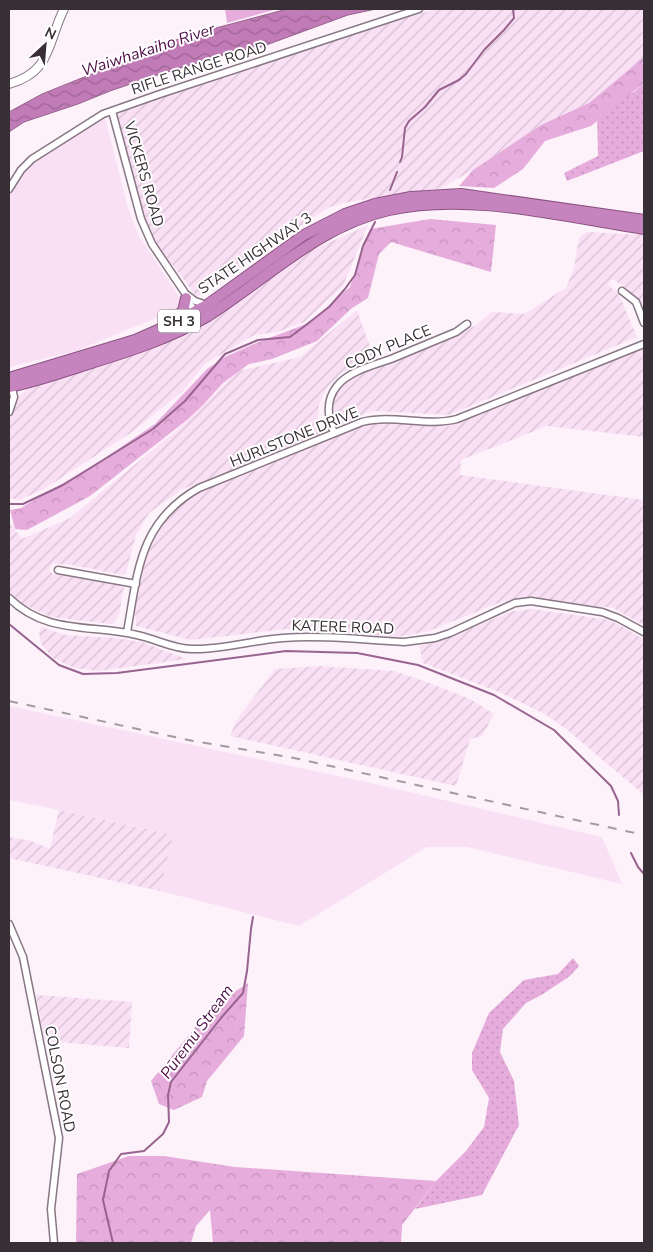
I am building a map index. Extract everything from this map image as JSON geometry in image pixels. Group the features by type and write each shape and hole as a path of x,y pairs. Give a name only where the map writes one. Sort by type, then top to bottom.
{"highway":[{"name":"STATE HIGHWAY 3","path":"10,382 57,374 147,345 178,332 268,259 316,228 346,214 393,200 427,195 474,195 644,220"},
{"name":"STATE HIGHWAY 3","path":"10,382 142,337 197,311 207,310 313,242 360,219 390,210 425,204 472,204 644,229"},
{"path":"142,337 154,327 180,314 185,307 186,296"}],"street":[{"path":"9,84 30,76 41,65 64,9"},
{"name":"RIFLE RANGE ROAD","path":"9,189 21,170 32,159 92,120 112,111 419,9"},
{"name":"VICKERS ROAD","path":"112,111 144,226 152,244 193,309 197,311"},
{"path":"622,291 636,302 644,323"},
{"name":"VICKERS ROAD","path":"186,296 207,310"},
{"name":"CODY PLACE","path":"334,433 328,413 329,404 341,381 360,371 456,332 467,324"},
{"name":"HURLSTONE DRIVE","path":"127,632 141,558 152,530 162,517 185,496 210,483 373,419 384,418 440,423 457,419 644,344"},
{"path":"9,412 14,397 10,382"},
{"path":"58,570 136,584"},
{"name":"KATERE ROAD","path":"9,598 30,614 53,624 127,632 190,649 308,636 404,642 435,638 515,603 531,601 602,612 644,632"},
{"name":"COLSON ROAD","path":"9,924 23,957 59,1138 51,1209 54,1243"}],"shaded area":[{"path":"435,9 644,9 644,57 589,103 541,125 473,170 441,188 348,202 330,207 197,297 152,238 144,219 117,114 118,109"},
{"path":"105,117 128,208 138,234 185,306 76,351 9,367 9,188 31,161 80,128"},
{"path":"368,225 343,286 304,322 278,332 254,335 206,363 182,392 132,432 44,489 19,500 9,498 9,415 17,398 27,389 132,354 165,340 301,255"},
{"path":"586,232 644,235 644,331 627,288 614,280 611,280 608,285 619,294 637,337 449,415 374,411 334,428 330,416 334,391 350,377 475,326 492,312 524,314 566,288 574,268 579,238"},
{"path":"357,310 374,358 341,373 327,388 319,404 318,418 324,433 181,490 149,513 136,535 126,573 123,575 66,564 52,564 49,570 53,574 124,587 119,614 112,624 51,617 15,600 9,592 9,522 22,539 70,518 183,425 238,371 300,357"},
{"path":"644,343 644,437 547,426 461,460 460,475 644,500 644,625 613,608 531,598 503,601 429,631 397,637 286,629 191,640 136,626 134,598 144,551 167,516 184,501 202,491 358,428 375,423 450,426"},
{"path":"532,609 610,620 644,639 644,795 565,728 545,714 499,692 423,663 419,646 442,640 513,611"},
{"path":"41,627 66,635 115,638 142,642 187,659 98,671 74,668 53,658 41,644 39,633"},
{"path":"319,666 394,671 470,699 494,714 482,736 470,739 456,786 230,736 236,721 275,669"},
{"path":"9,706 362,781 602,837 622,884 467,847 427,847 299,926 160,891 173,835 9,800"},
{"path":"59,810 173,835 160,891 9,858 9,837 31,841 50,849"},
{"path":"36,995 132,1002 129,1048 45,1041"}],"green space":[{"path":"225,9 277,9 227,23"},
{"path":"644,57 644,83 591,126 545,141 523,169 494,188 459,186 473,170 541,125 589,103"},
{"path":"644,83 644,151 567,181 564,173 598,156 597,113 634,92"},
{"path":"430,219 496,225 491,272 391,242 379,254 368,298 352,308 317,341 272,359 249,364 223,383 187,420 90,496 27,530 15,529 10,510 21,508 102,460 155,424 207,369 225,357 256,343 309,323 350,287 370,229"},
{"path":"573,958 579,966 570,976 526,1003 503,1029 500,1052 514,1081 519,1125 482,1195 415,1209 436,1181 466,1151 484,1127 489,1098 472,1070 472,1053 489,1013 524,980 558,974"},
{"path":"248,983 244,1036 207,1081 202,1097 174,1110 159,1104 151,1081 212,1007"},
{"path":"129,1156 164,1156 235,1167 436,1181 402,1225 401,1243 213,1243 210,1210 196,1226 191,1243 76,1243 77,1174"}],"water":[{"path":"287,9 376,9 348,15 258,48 230,53 148,78 24,122 9,132 9,112 42,94 186,36"}],"waterway":[{"path":"400,162 405,128 409,121 425,107 439,90 459,80 466,74 484,50 514,18 513,9"},
{"path":"390,190 397,172"},
{"path":"9,504 23,504 63,485 153,429 185,401 225,354 258,340 290,337 306,325 329,307 355,275 363,246 375,222"},
{"path":"9,624 59,665 83,674 117,673 286,651 357,653 418,665 494,695 554,730 611,786 618,801 619,815"},
{"path":"631,853 644,874"},
{"name":"Pūremu Stream","path":"113,1243 103,1200 109,1171 121,1154 144,1151 163,1134 169,1122 168,1095 171,1082 243,993 253,917"}],"railway":[{"path":"9,701 193,741 294,758 644,835"}],"water label":[{"name":"Waiwhakaiho River","path":"148,50"}]}
